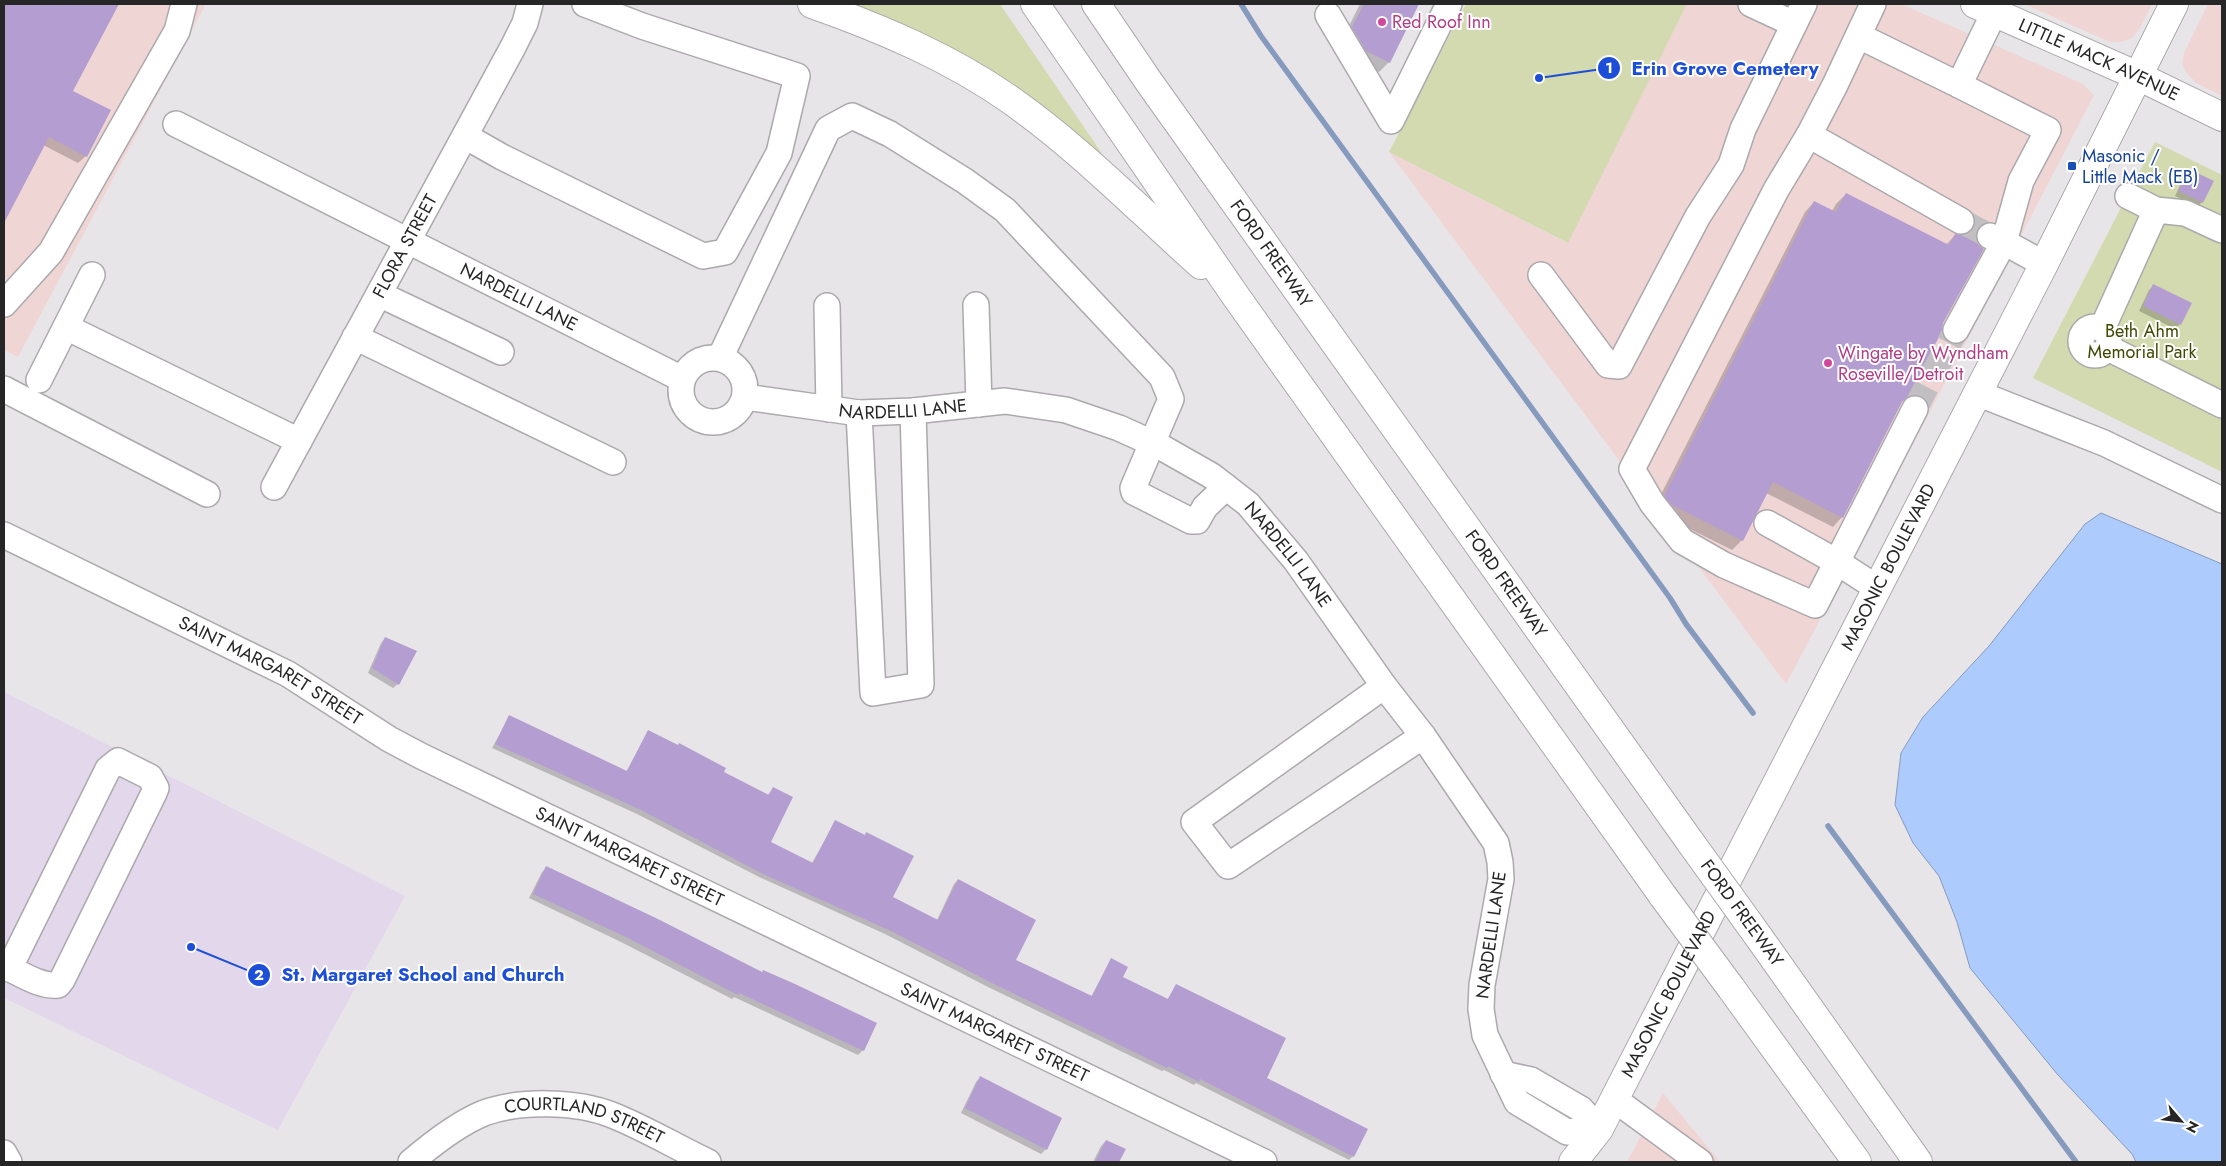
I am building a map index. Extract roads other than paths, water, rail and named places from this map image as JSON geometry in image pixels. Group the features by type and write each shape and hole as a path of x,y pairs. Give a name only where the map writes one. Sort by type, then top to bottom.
{"main road":[{"path":"812,4 865,22 910,42 940,57 1012,101 1077,153 1237,298"},
{"path":"1035,4 1237,298 1663,896 1732,988 1857,1162"},
{"name":"FORD FREEWAY","path":"1096,4 1149,82 1918,1162"},
{"name":"MASONIC BOULEVARD","path":"1573,1162 1598,1129 1614,1099 2044,264 2174,4"},
{"name":"LITTLE MACK AVENUE","path":"1985,8 2138,76 2222,117"},
{"name":"MASONIC BOULEVARD","path":"1590,1162 1598,1129"}],"street":[{"path":"4,304 51,252 177,31 184,4"},
{"name":"FLORA STREET","path":"274,487 525,23 530,4"},
{"path":"465,136 510,161 703,256 725,252 779,152 797,76 642,26 585,4"},
{"path":"1328,7 1391,121 1450,4"},
{"path":"1541,275 1608,365 1619,366 1698,216 1731,165 1743,129 1799,14 1751,4"},
{"path":"1873,4 1809,135 1776,190 1632,468 1652,503 1682,541 1724,565 1815,605 1915,409"},
{"path":"1959,85 1985,8"},
{"path":"1859,36 2048,130 2021,181 1956,330"},
{"path":"720,358 828,129 852,116 890,134 965,181 1005,210 1162,377 1171,399 1133,488 1134,492 1191,521 1197,521 1205,507 1226,487"},
{"name":"NARDELLI LANE","path":"176,124 682,379"},
{"path":"1809,135 1961,221"},
{"path":"2128,196 2156,210 2185,213 2222,230"},
{"path":"2156,210 2105,338 2222,405"},
{"path":"1997,239 2044,264"},
{"path":"39,380 92,276"},
{"path":"379,294 502,352"},
{"path":"976,305 979,404"},
{"path":"827,306 828,409"},
{"path":"66,327 299,441"},
{"path":"355,337 613,462"},
{"path":"720,358 732,363 740,373 745,385 745,397 739,409 729,419 717,423 703,422 692,415 684,405 680,392 682,379 689,368 698,361 720,358"},
{"path":"4,389 207,494"},
{"path":"1977,393 2104,443 2222,500"},
{"name":"NARDELLI LANE","path":"745,397 859,413 913,411 1005,401 1066,410 1119,428 1152,442 1212,476 1248,504 1291,554 1384,686 1423,736 1496,844 1501,879 1482,985 1481,1009 1485,1035 1503,1074 1531,1080 1581,1109 1598,1129"},
{"path":"859,413 873,693 921,685 913,411"},
{"path":"1767,523 1837,562 1877,588"},
{"name":"SAINT MARGARET STREET","path":"4,535 288,674 389,739 421,756 1264,1162"},
{"path":"1384,686 1194,822 1228,866 1423,736"},
{"path":"118,761 150,777 156,788 154,793 62,980 58,985 51,986 7,967 108,769 118,761"},
{"path":"1614,1099 1697,1161"},
{"name":"COURTLAND STREET","path":"411,1162 430,1145 466,1122 485,1113 508,1108 552,1104 587,1108 612,1115 700,1160"},
{"path":"4,1153 9,1162"}],"water":[{"path":"2101,513 2222,564 2222,1162 2136,1162 2132,1154 2058,1075 1970,968 1957,922 1939,876 1913,843 1895,805 1901,753 1923,717 1989,646 2085,524"}],"waterway":[{"path":"1241,4 1261,36 1670,598 1686,624 1753,713"},
{"path":"1828,826 2076,1162"}],"tunnel":[{"path":"1961,221 1990,236"},
{"path":"1915,409 1956,330"}],"place":[{"name":"Red Roof Inn","path":"1382,22"},
{"name":"Erin Grove Cemetery","path":"1539,78"},
{"name":"Masonic / Little Mack (EB)","path":"2072,166"},
{"name":"Wingate by Wyndham Roseville/Detroit","path":"1828,363"},
{"name":"St. Margaret School and Church","path":"191,947"}],"park label":[{"name":"Beth Ahm Memorial Park","path":"2142,341"}]}
